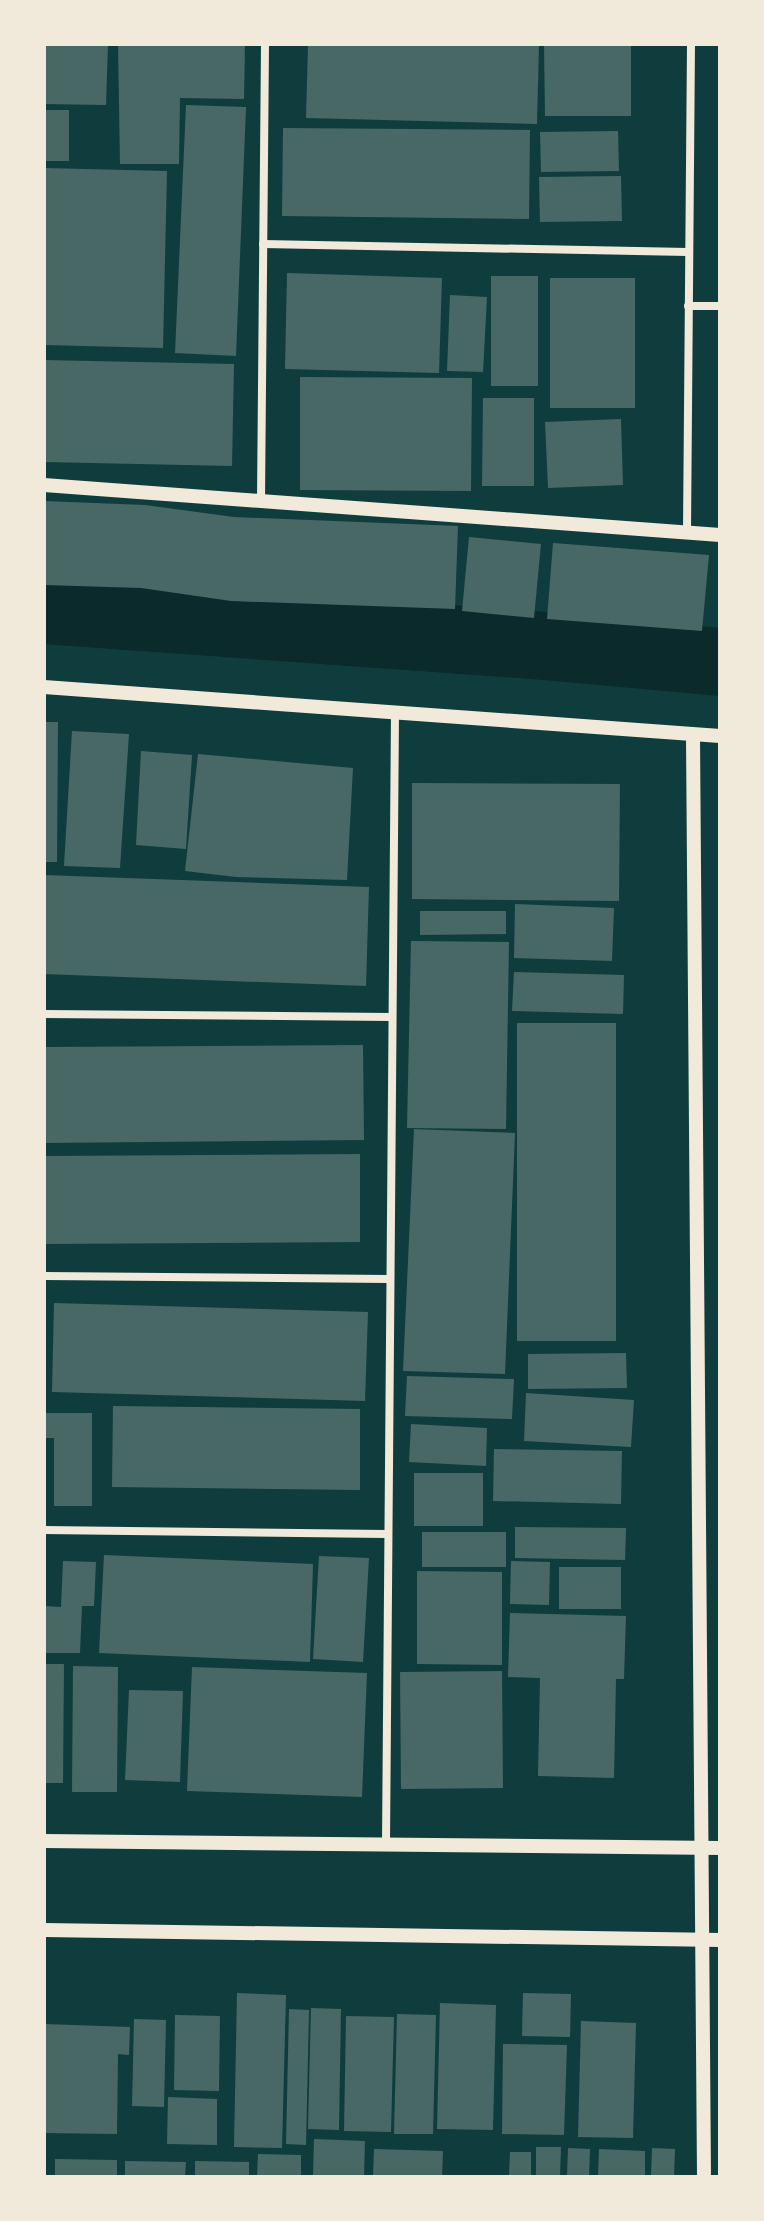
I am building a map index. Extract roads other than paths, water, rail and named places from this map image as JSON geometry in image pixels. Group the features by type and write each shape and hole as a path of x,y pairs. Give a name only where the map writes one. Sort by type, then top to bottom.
{"street":[{"path":"261,501 265,44"},
{"path":"687,532 691,44"},
{"path":"263,244 688,252"},
{"path":"688,306 720,306"},
{"path":"44,485 720,535"},
{"path":"44,687 719,736"},
{"path":"386,1843 386,1534 395,713"},
{"path":"693,736 704,2177"},
{"path":"44,1014 391,1017"},
{"path":"44,1276 389,1279"},
{"path":"44,1530 386,1534"},
{"path":"44,1841 720,1848"},
{"path":"44,1930 720,1940"}],"waterway":[{"path":"44,610 546,646 720,662"}]}
